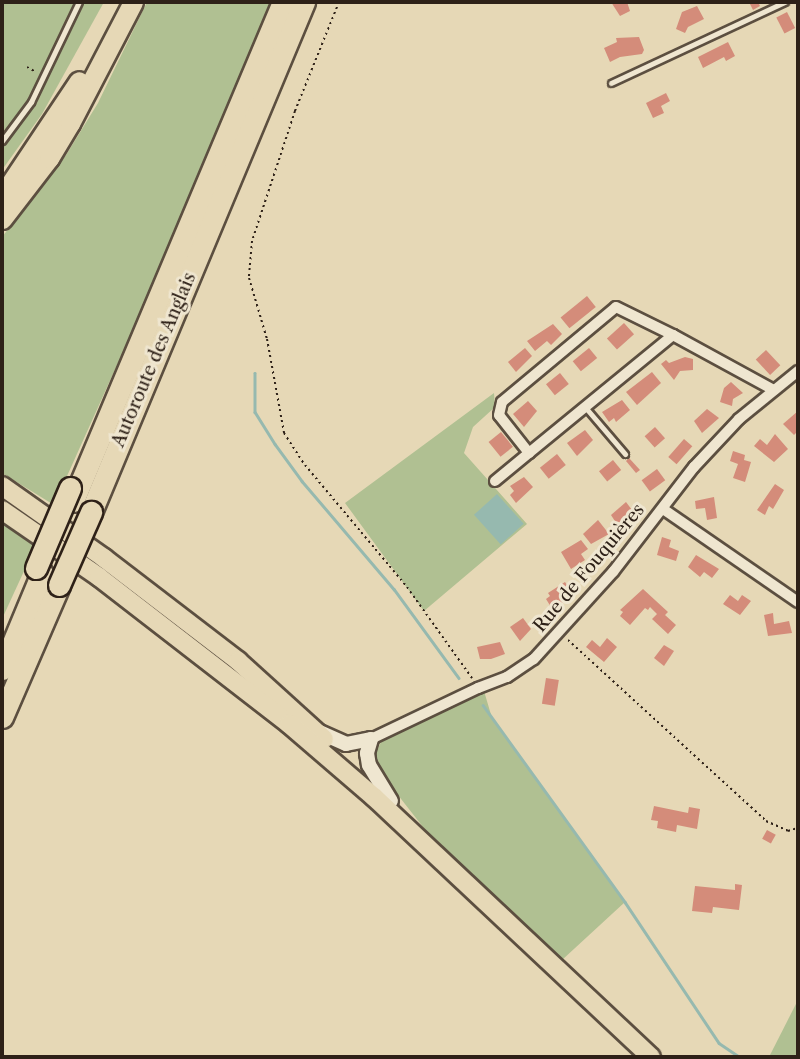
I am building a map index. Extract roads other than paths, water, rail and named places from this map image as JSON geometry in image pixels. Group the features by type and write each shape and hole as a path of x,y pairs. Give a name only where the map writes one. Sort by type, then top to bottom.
{"highway":[{"path":"2,196 80,80 119,2"},
{"path":"2,219 63,135 133,2"},
{"name":"Autoroute des Anglais","path":"2,669 46,576 283,2"},
{"name":"Autoroute des Anglais","path":"79,495 304,2"},
{"path":"2,637 46,576"},
{"name":"Autoroute des Anglais","path":"2,717 46,576"}],"main road":[{"path":"2,486 104,558 238,661 391,801 651,1057"},
{"path":"2,510 99,577 289,724 374,797 485,904 554,964"}],"street":[{"path":"529,453 499,415 502,401 616,307 775,390"},
{"path":"495,481 673,335"},
{"name":"Rue de Fouquières","path":"371,739 478,688 508,677 534,659 663,509 694,467 739,419 798,371"},
{"path":"663,509 798,602"},
{"path":"314,729 346,744 371,739 367,753 369,765 391,801"}],"lane":[{"path":"2,141 30,102 79,2"},
{"path":"611,83 785,2"},
{"path":"584,407 625,454"}],"water":[{"path":"497,494 524,524 501,544 474,515"}],"waterway":[{"path":"255,373 255,412 275,444 302,481 394,589 459,678"},
{"path":"483,705 625,902 719,1043 740,1057"}]}
